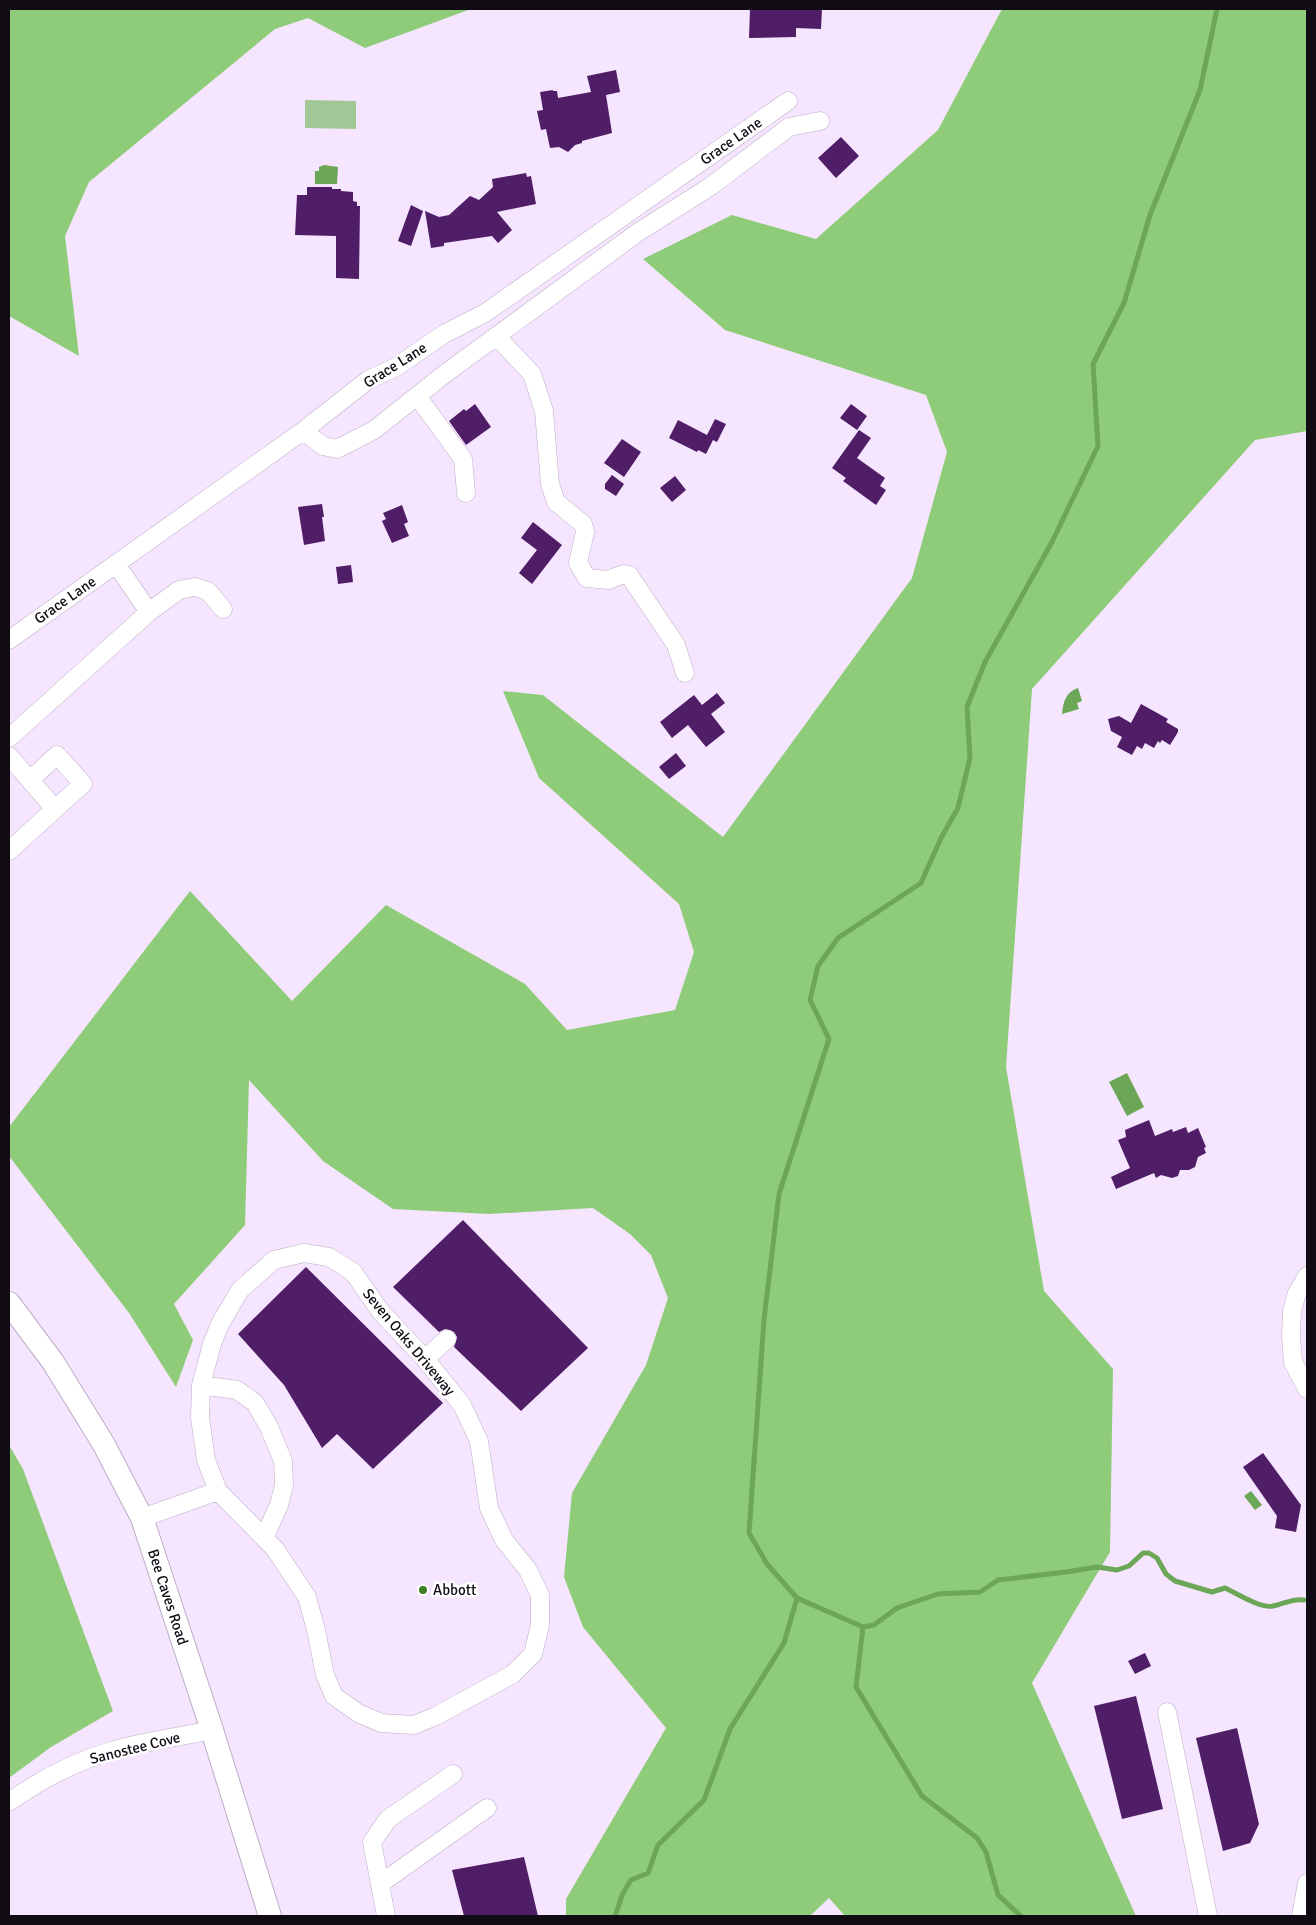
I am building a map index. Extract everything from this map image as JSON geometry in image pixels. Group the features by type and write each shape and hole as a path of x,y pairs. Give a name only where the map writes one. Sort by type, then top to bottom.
{"main road":[{"name":"Bee Caves Road","path":"9,1303 53,1362 73,1394 103,1443 142,1518 212,1730 270,1916"}],"street":[{"name":"Grace Lane","path":"9,640 303,431 368,380 396,367 444,334 485,313 788,101"},
{"path":"303,431 323,446 336,449 374,430 637,233 711,186 790,127 820,121"},
{"path":"497,336 532,374 544,411 550,484 556,502 583,524 585,532 578,563 587,578 608,580 624,574 630,575 676,645 685,673"},
{"path":"417,396 463,459 466,493"},
{"path":"116,564 149,612"},
{"path":"9,738 149,612 180,590 195,587 208,591 223,609"},
{"path":"9,851 83,784 57,755 30,780"},
{"path":"9,756 55,809"},
{"name":"Seven Oaks Driveway","path":"304,1253 329,1257 353,1272 381,1312 426,1359 462,1405 479,1441 489,1508 504,1540 528,1570 540,1595 540,1625 533,1654 513,1674 436,1716 414,1725 381,1723 358,1713 334,1696 325,1675 308,1597 275,1549 218,1491 206,1460 200,1418 201,1385 214,1338 240,1290 274,1260 304,1253"},
{"path":"1307,1276 1297,1293 1292,1311 1291,1336 1293,1362 1307,1390"},
{"path":"426,1359 447,1339"},
{"path":"201,1385 237,1390 255,1403 269,1427 283,1461 284,1485 281,1498 264,1538"},
{"path":"142,1518 218,1491"},
{"path":"1167,1712 1208,1916"},
{"name":"Sanostee Cove","path":"9,1802 25,1790 53,1774 110,1751 212,1730"},
{"path":"386,1916 372,1842 388,1819 453,1774"},
{"path":"380,1884 487,1808"},
{"path":"1301,1916 1307,1884"}],"shaded area":[{"path":"9,9 471,9 365,48 308,18 275,29 89,182 65,236 79,356 9,316"},
{"path":"1002,9 1307,9 1307,431 1255,440 1032,689 1006,1067 1044,1291 1113,1369 1110,1552 1032,1683 1136,1916 845,1916 829,1898 810,1916 566,1916 566,1899 666,1728 583,1627 564,1577 572,1493 646,1365 668,1298 651,1255 630,1234 593,1208 489,1214 393,1209 323,1161 249,1080 245,1225 174,1304 193,1340 176,1387 129,1313 9,1156 9,1127 190,891 292,1001 386,905 525,984 567,1030 675,1010 694,952 679,904 539,778 503,691 543,695 723,837 912,578 947,452 926,395 725,330 643,259 732,215 816,239 938,130"},
{"path":"305,100 356,101 356,129 305,128"},
{"path":"324,165 338,167 337,184 315,184 315,171 319,171 319,167"},
{"path":"1078,688 1082,701 1077,703 1079,709 1062,714 1066,698"},
{"path":"1127,1073 1144,1107 1127,1116 1109,1082"},
{"path":"9,1445 23,1469 113,1711 51,1747 9,1778"},
{"path":"1251,1491 1262,1505 1255,1510 1244,1496"}],"building":[{"path":"750,9 822,9 821,29 796,28 796,37 749,38"},
{"path":"616,70 620,92 606,95 612,133 582,141 582,143 575,145 568,152 559,147 550,148 546,129 541,130 537,111 543,110 540,92 557,91 558,98 591,92 587,76"},
{"path":"841,137 859,156 836,178 818,158"},
{"path":"526,173 527,177 531,176 536,204 497,212 512,230 498,243 492,236 444,243 444,246 431,248 425,211 439,217 449,215 470,196 479,200 493,187 492,179"},
{"path":"307,187 332,187 332,189 353,192 353,201 357,202 357,206 360,206 359,279 336,278 336,236 295,235 297,195 307,195"},
{"path":"411,205 423,211 411,246 398,241"},
{"path":"475,404 491,427 466,445 449,421 464,409 466,411"},
{"path":"851,404 867,416 857,430 840,418"},
{"path":"715,419 726,424 717,442 713,440 706,454 698,450 697,452 669,438 678,420 707,435"},
{"path":"859,430 871,438 857,458 885,478 880,486 886,490 876,505 843,481 846,478 832,468"},
{"path":"622,439 641,452 624,477 604,463"},
{"path":"612,475 624,484 616,496 605,489 605,484"},
{"path":"675,476 686,490 672,502 660,488"},
{"path":"322,504 325,541 304,545 298,507"},
{"path":"402,505 408,522 404,524 409,536 392,543 382,521 386,519 383,513"},
{"path":"533,522 562,545 532,584 519,573 537,550 521,538"},
{"path":"351,565 353,582 338,584 336,567"},
{"path":"717,693 725,703 711,714 725,732 706,747 688,725 672,738 660,722 694,695 702,705"},
{"path":"1141,704 1168,719 1166,722 1178,729 1178,732 1170,745 1162,740 1160,743 1158,741 1154,748 1145,743 1142,749 1137,746 1132,755 1117,747 1122,737 1111,731 1108,719 1119,716 1131,723"},
{"path":"676,753 686,766 669,779 659,767"},
{"path":"1149,1120 1155,1136 1172,1129 1173,1132 1186,1127 1188,1133 1198,1128 1206,1147 1204,1148 1206,1153 1198,1157 1195,1167 1189,1170 1180,1170 1178,1176 1172,1178 1161,1175 1156,1178 1154,1173 1116,1189 1111,1177 1130,1168 1118,1140 1126,1137 1125,1130"},
{"path":"463,1220 588,1348 521,1411 454,1347 457,1337 454,1332 445,1329 439,1332 393,1287"},
{"path":"306,1267 443,1403 373,1469 337,1434 322,1448 284,1385 238,1334"},
{"path":"1263,1453 1301,1505 1296,1532 1275,1528 1277,1516 1243,1467"},
{"path":"1145,1653 1151,1666 1135,1674 1128,1661"},
{"path":"1136,1696 1163,1809 1122,1819 1094,1706"},
{"path":"1237,1728 1259,1824 1250,1843 1223,1851 1196,1738"},
{"path":"524,1857 538,1916 464,1916 452,1870"}],"waterway":[{"path":"615,1916 623,1893 631,1880 648,1873 658,1845 704,1800 730,1729 784,1643 797,1598 767,1564 749,1533 764,1320 779,1194 829,1039 810,1000 818,966 838,938 921,883 941,838 958,808 970,758 967,707 985,662 1052,542 1098,446 1093,364 1124,303 1150,215 1200,90 1217,9"},
{"path":"797,1598 863,1627 874,1625 897,1608 938,1594 980,1592 998,1580 1097,1567 1117,1570 1129,1566 1143,1553 1149,1553 1157,1558 1166,1574 1175,1581 1212,1592 1225,1588 1255,1603 1268,1606 1304,1600"},
{"path":"863,1627 856,1687 922,1796 977,1838 986,1852 998,1895 1021,1916"}],"place":[{"name":"Abbott","path":"423,1590"}]}
